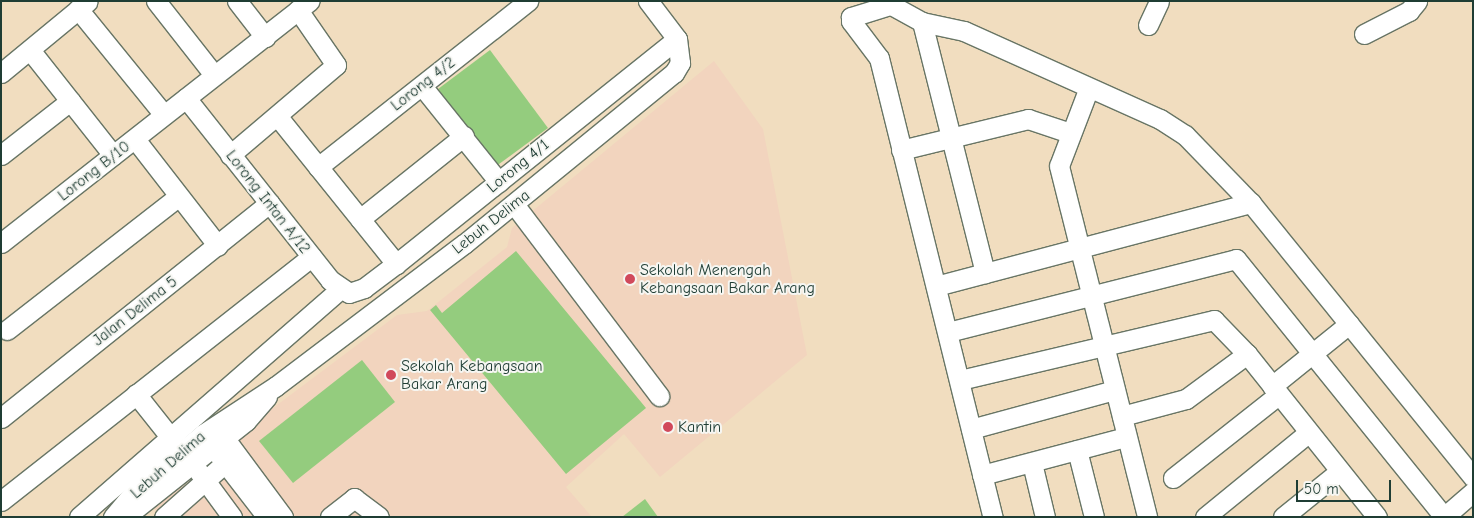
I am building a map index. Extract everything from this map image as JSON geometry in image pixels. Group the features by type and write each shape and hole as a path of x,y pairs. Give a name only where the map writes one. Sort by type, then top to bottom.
{"street":[{"path":"156,1 214,75"},
{"path":"237,1 265,36"},
{"name":"Lorong 4/2","path":"318,167 528,1"},
{"path":"648,1 677,39"},
{"path":"1148,25 1160,1"},
{"path":"1364,34 1409,11 1417,1"},
{"path":"993,517 901,150 880,58 851,21 852,17 887,3 922,22 964,31 1088,90 1160,119 1185,135 1251,203 1473,477"},
{"path":"1,73 83,5 164,115"},
{"path":"230,155 278,117 336,65 304,6"},
{"name":"Lorong B/10","path":"1,243 304,6"},
{"path":"922,22 985,273"},
{"name":"Lorong 4/1","path":"339,290 358,291 396,264 677,39"},
{"name":"Lebuh Delima","path":"113,517 138,487 214,436 276,386 514,204 674,73 680,63 677,39"},
{"path":"30,50 113,155"},
{"path":"422,86 499,182"},
{"path":"1088,90 1059,166 1147,517"},
{"name":"Lorong Intan A/12","path":"186,98 339,290"},
{"path":"1,155 70,101"},
{"path":"278,117 396,264"},
{"path":"901,150 951,139 1028,118 1070,133"},
{"path":"360,218 464,136"},
{"path":"134,139 218,246"},
{"path":"7,330 178,197"},
{"name":"Jalan Delima 5","path":"1,418 218,246 269,203"},
{"path":"936,286 1251,203"},
{"path":"514,204 659,396"},
{"path":"1,501 311,257"},
{"path":"948,332 1236,259 1311,356 1444,517 1473,492"},
{"path":"79,517 339,290"},
{"path":"960,380 1104,344 1214,320 1247,354 1340,471 1370,515"},
{"path":"1173,478 1275,391 1311,356 1349,324"},
{"path":"1122,416 1186,399 1247,354"},
{"path":"971,429 1115,390"},
{"path":"136,394 171,438"},
{"path":"1205,517 1308,433"},
{"path":"214,436 225,463 267,517"},
{"path":"214,436 283,517"},
{"name":"Lebuh Delima","path":"125,517 192,463 214,436"},
{"path":"982,475 1126,437"},
{"path":"1077,450 1094,517"},
{"path":"192,463 232,517"},
{"path":"164,517 225,463"},
{"path":"1032,463 1045,517"},
{"path":"1283,517 1340,471"},
{"path":"331,516 354,498 379,517"}],"shaded area":[{"name":"Sekolah Menengah Kebangsaan Bakar Arang","path":"714,61 763,129 807,355 660,477 624,434 566,487 592,517 160,517 149,501 397,315 427,311 507,247 512,228"}],"green space":[{"path":"490,50 548,128 495,167 438,89"},
{"path":"516,251 646,408 566,474 430,310 436,305 442,313"},
{"path":"362,360 395,402 293,483 259,441"},
{"path":"645,499 658,517 622,517"}],"place":[{"name":"Sekolah Menengah Kebangsaan Bakar Arang","path":"630,279"},
{"name":"Sekolah Kebangsaan Bakar Arang","path":"391,375"},
{"name":"Kantin","path":"668,427"}]}
